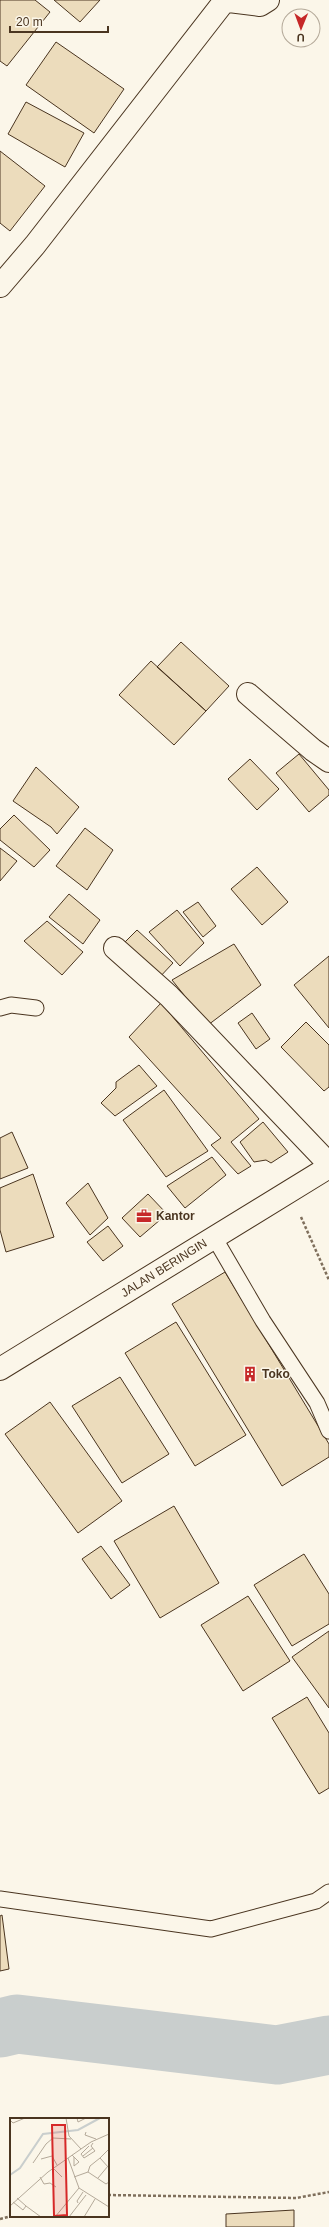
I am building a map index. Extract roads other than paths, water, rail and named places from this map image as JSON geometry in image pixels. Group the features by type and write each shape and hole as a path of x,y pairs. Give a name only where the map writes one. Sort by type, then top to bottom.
{"street":[{"path":"0,286 40,239 223,2 229,1 260,5 268,0"},
{"path":"248,694 313,750 329,761"},
{"path":"115,948 169,996 329,1164"},
{"name":"JALAN BERINGIN","path":"0,1369 329,1168"}],"lane":[{"path":"0,1008 11,1006 36,1008"},
{"path":"214,1237 263,1321 317,1403 329,1431"},
{"path":"0,1899 212,1929 316,1901 329,1892"}],"waterway":[{"path":"0,2028 17,2024 277,2055 329,2045"}],"place":[{"name":"Kantor","path":"144,1216"},
{"name":"Toko","path":"250,1374"}]}
